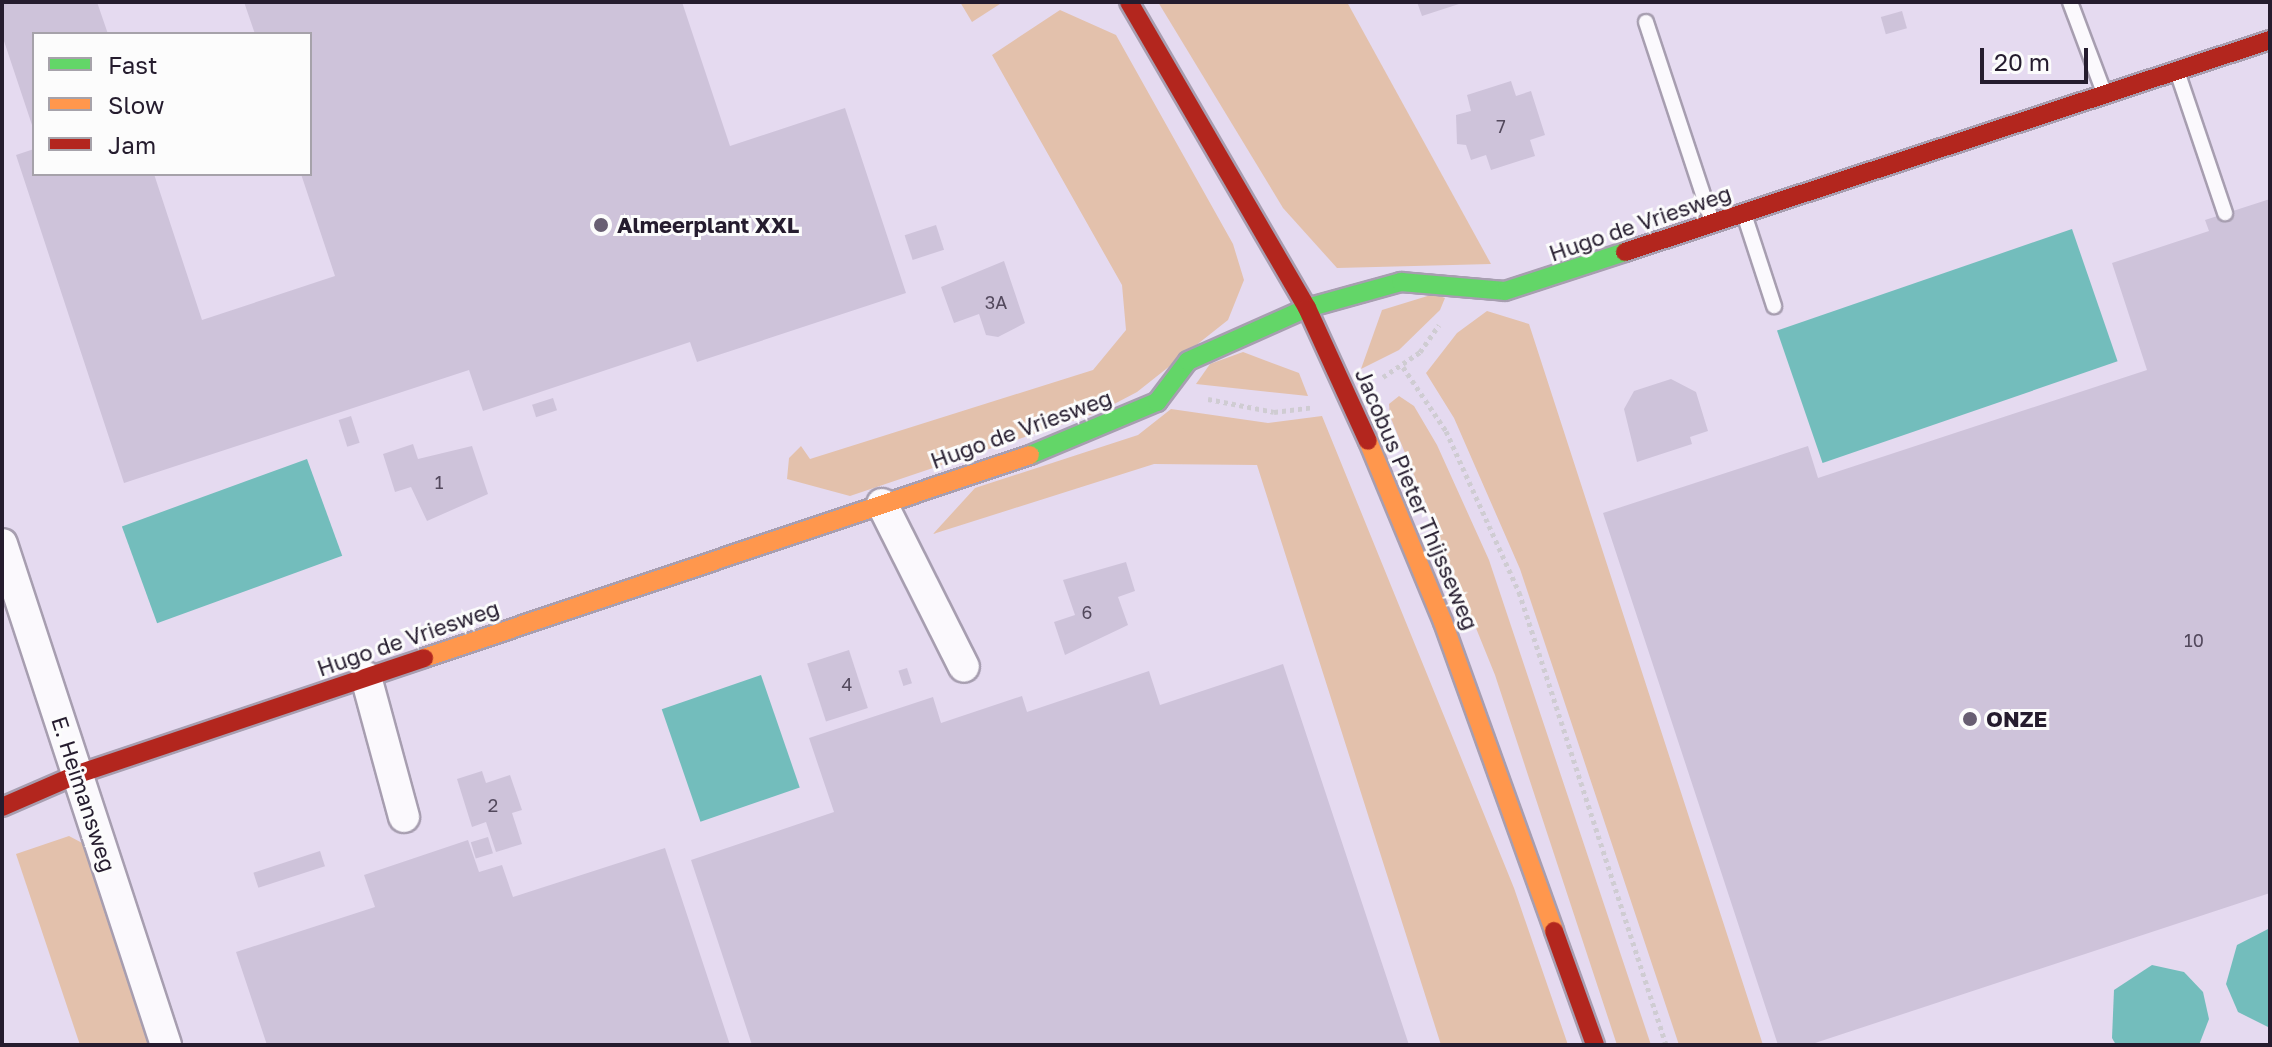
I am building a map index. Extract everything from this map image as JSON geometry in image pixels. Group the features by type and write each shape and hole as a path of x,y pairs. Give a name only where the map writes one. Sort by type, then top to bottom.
{"street":[{"name":"Jacobus Pieter Thijsseweg","path":"1129,2 1307,308 1443,622 1595,1045"},
{"name":"Hugo de Vriesweg","path":"2,807 78,774 1098,432 1157,402 1188,361 1307,308 1401,282 1505,291 1535,285 1711,220 1744,213 2270,40"},
{"path":"882,504 964,667"},
{"name":"E. Heimansweg","path":"2,544 166,1045"},
{"path":"366,677 404,817"}],"lane":[{"path":"2070,2 2105,94"},
{"path":"1646,22 1711,220"},
{"path":"2177,70 2225,213"},
{"path":"1744,213 1774,306"}],"path":[{"path":"1403,367 1446,431 1519,592 1666,1045"}],"shaded area":[{"path":"960,2 1003,2 972,22"},
{"path":"1158,2 1347,2 1491,264 1337,268 1283,208"},
{"path":"1060,10 1116,35 1233,244 1244,280 1228,320 1137,392 1099,412 850,496 787,479 789,458 801,446 810,459 1093,370 1126,330 1122,285 992,55"},
{"path":"2072,229 2118,361 1823,463 1777,331"},
{"path":"1434,294 1445,298 1440,310 1399,350 1361,369 1382,310"},
{"path":"1487,311 1529,324 1763,1045 1679,1045 1520,569 1454,418 1426,373 1457,333"},
{"path":"1243,352 1299,373 1308,396 1196,384 1210,364"},
{"path":"1399,396 1414,406 1437,445 1489,560 1651,1045 1617,1045 1495,675 1390,416 1389,404"},
{"path":"1171,409 1268,423 1322,416 1514,888 1568,1045 1441,1045 1257,465 1154,464 933,534 975,488 1138,435"},
{"path":"307,459 342,556 157,623 122,526"},
{"path":"761,675 800,788 700,822 662,709"},
{"path":"69,836 86,845 152,1045 80,1045 16,854"},
{"path":"2270,928 2270,1028 2238,1012 2226,984 2237,945"},
{"path":"2152,965 2184,972 2203,992 2209,1019 2199,1045 2116,1045 2112,1038 2114,990"}],"building":[{"path":"2,2 97,2 107,32 32,32 32,125 2,35"},
{"name":"Almeerplant XXL","path":"244,2 682,2 730,146 845,108 906,293 697,362 690,342 483,411 469,370 124,483 16,155 32,150 32,176 155,176 202,320 335,276 302,176 312,176 312,32 254,32"},
{"path":"1417,2 1461,2 1462,3 1422,16"},
{"path":"1902,11 1907,28 1886,34 1881,17"},
{"path":"1511,81 1516,96 1531,91 1545,135 1530,140 1535,156 1491,170 1486,155 1471,160 1466,145 1457,144 1456,115 1471,111 1467,95"},
{"name":"ONZE","path":"2270,199 2270,893 1809,1045 1778,1045 1603,513 1808,446 1818,478 2147,370 2112,263 2209,231 2205,220"},
{"path":"936,225 944,250 913,260 905,235"},
{"path":"1004,261 1025,323 998,337 986,335 979,314 954,323 941,287"},
{"path":"1671,379 1696,392 1708,431 1690,437 1692,444 1637,462 1624,409 1634,391"},
{"path":"553,398 557,410 536,417 532,405"},
{"path":"351,416 360,443 347,447 339,420"},
{"path":"413,444 418,459 472,446 488,494 427,521 411,487 395,492 383,454"},
{"path":"1126,562 1135,591 1118,597 1128,625 1065,655 1054,622 1075,615 1063,580"},
{"path":"849,650 868,708 826,722 807,664"},
{"path":"1283,664 1409,1045 752,1045 691,860 834,812 809,738 933,697 941,723 1022,696 1027,712 1149,671 1160,705"},
{"path":"907,668 912,683 903,686 898,671"},
{"path":"482,771 486,783 510,775 522,810 512,813 522,844 496,852 486,822 472,827 457,779"},
{"path":"488,837 493,853 476,859 471,842"},
{"path":"468,840 479,872 502,865 513,897 665,848 730,1045 267,1045 236,952 375,907 364,875"},
{"path":"320,851 325,866 258,888 253,873"}],"traffic: fast":[{"path":"1030,455 1157,402 1188,361 1307,308 1401,282 1505,291 1625,252"}],"traffic: slow":[{"path":"1368,441 1443,622 1554,931"},
{"path":"424,658 1030,455"}],"traffic: jam":[{"path":"1129,2 1307,308 1368,441"},
{"path":"1625,252 2270,40"},
{"path":"2,807 78,774 424,658"},
{"path":"1554,931 1595,1045"}],"place":[{"name":"Almeerplant XXL","path":"601,225"},
{"name":"ONZE","path":"1970,719"}]}
